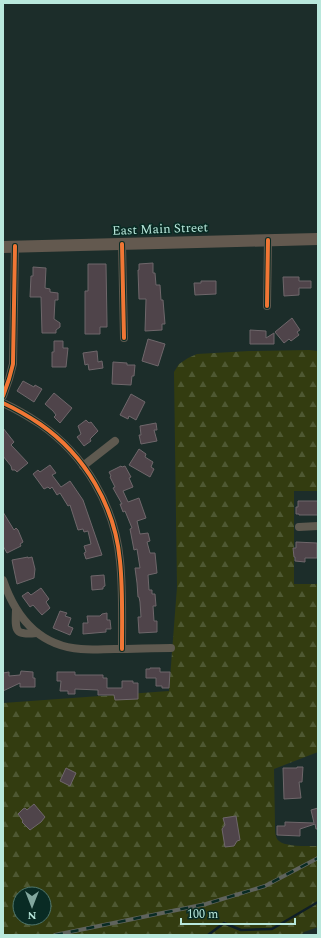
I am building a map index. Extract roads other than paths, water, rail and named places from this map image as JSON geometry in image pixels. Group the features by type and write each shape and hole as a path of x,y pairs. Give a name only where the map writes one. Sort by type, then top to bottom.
{"main road":[{"name":"East Main Street","path":"9,247 318,239"}],"street":[{"path":"267,306 268,240"},
{"path":"122,244 124,338"},
{"path":"3,396 9,379 13,357 9,247"},
{"path":"3,403 30,417 54,435 83,466 101,495 108,510 116,535 120,561 122,649"},
{"path":"83,466 115,441"},
{"path":"299,527 318,526"},
{"path":"3,580 10,599 22,620 38,633 54,642 71,648 92,650 171,648"}],"waterway":[{"path":"208,935 224,923 241,930 272,929 318,902"}],"railway":[{"path":"55,935 206,904 265,886 318,858"}]}
